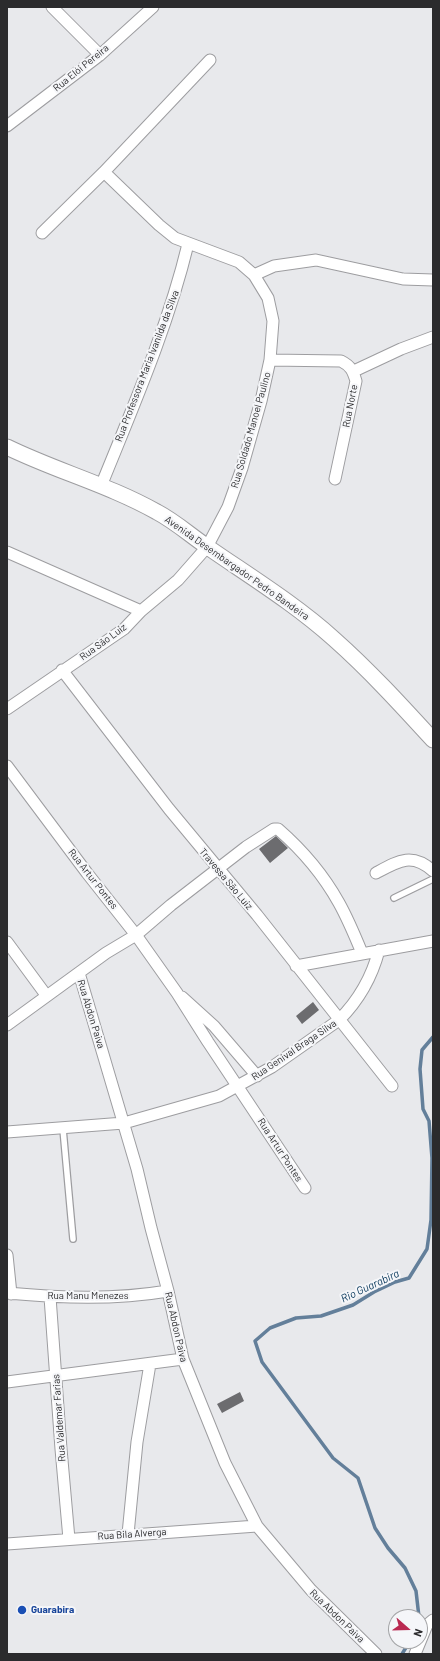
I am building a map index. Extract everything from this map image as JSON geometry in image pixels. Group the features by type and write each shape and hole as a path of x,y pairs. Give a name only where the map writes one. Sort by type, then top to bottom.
{"main road":[{"name":"Avenida Desembargador Pedro Bandeira","path":"7,447 101,486 157,512 185,530 207,547 283,598 333,638 390,694 433,740"}],"street":[{"path":"52,7 100,55"},
{"name":"Rua Elói Pereira","path":"7,126 100,55 153,7"},
{"path":"42,233 104,172 210,60"},
{"name":"Rua Soldado Manoel Paulino","path":"104,172 159,225 175,238 239,262 254,275 268,298 273,321 270,360 261,401 242,468 228,507 207,547"},
{"name":"Rua Professora Maria Ivanilda da Silva","path":"101,486 164,325 178,285 188,244"},
{"path":"254,275 274,266 316,260 403,279 433,280"},
{"path":"354,371 401,349 433,337"},
{"name":"Rua Norte","path":"270,360 341,361 349,365 354,371 356,381 335,479"},
{"name":"Rua São Luiz","path":"7,709 124,629 141,611 178,580 207,547"},
{"path":"9,554 141,611"},
{"name":"Travessa São Luiz","path":"62,670 169,809 392,1086"},
{"name":"Rua Artur Pontes","path":"7,766 87,873 136,935 177,992 208,1042 305,1188"},
{"path":"7,1025 106,952 136,935 170,905 251,844 274,829 278,829 289,838 312,865 339,902 362,953"},
{"path":"376,873 390,865 407,860 424,863 433,871"},
{"path":"296,966 433,941"},
{"path":"7,942 46,995"},
{"name":"Rua Genival Braga Silva","path":"7,1132 63,1129 124,1123 219,1096 256,1076 339,1020 349,1010 368,981 379,950"},
{"name":"Rua Abdon Paiva","path":"79,973 124,1123 168,1291 183,1359 225,1463 257,1526 311,1590 376,1654"},
{"name":"Rua Artur Pontes","path":"177,992 192,1004 214,1026 256,1076"},
{"path":"7,1255 9,1293"},
{"name":"Rua Manu Menezes","path":"9,1293 50,1297 110,1298 168,1291"},
{"name":"Rua Valdemar Farias","path":"50,1297 69,1539"},
{"path":"7,1382 183,1359"},
{"path":"128,1534 137,1442 150,1364"},
{"name":"Rua Bila Alverga","path":"7,1544 128,1534 257,1526"},
{"path":"415,1654 427,1625 433,1620"}],"lane":[{"path":"394,898 433,878"},
{"path":"63,1129 73,1239"}],"building":[{"path":"276,836 288,848 270,863 259,849"},
{"path":"313,1002 319,1010 302,1024 296,1016"},
{"path":"240,1392 244,1401 222,1413 217,1404"}],"waterway":[{"name":"Rio Guarabira","path":"418,1609 416,1591 405,1568 388,1548 375,1528 358,1478 333,1458 262,1362 255,1341 270,1328 296,1318 321,1316 353,1305 374,1292 395,1282 409,1278 427,1249 431,1220 432,1158 429,1121 423,1109 420,1069 422,1050 433,1037"},
{"name":"Rio Guarabira","path":"402,1654 405,1649"}],"place":[{"name":"Guarabira","path":"22,1610"}]}
